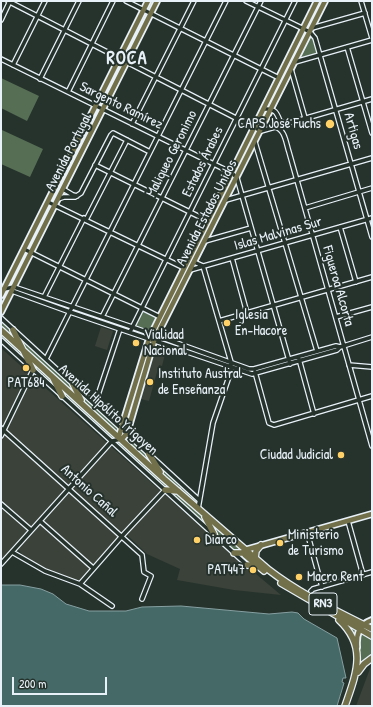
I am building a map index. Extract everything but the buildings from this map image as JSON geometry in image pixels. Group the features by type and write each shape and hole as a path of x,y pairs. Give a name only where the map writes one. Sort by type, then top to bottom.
{"highway":[{"name":"Avenida Hipólito Yrigoyen","path":"1,330 83,404 117,439 198,509 257,566 288,588 323,608"},
{"path":"13,330 25,351 33,370"},
{"path":"52,376 62,396"},
{"path":"73,384 83,404"},
{"path":"149,454 164,479"},
{"path":"165,490 178,491"},
{"name":"Avenida Hipólito Yrigoyen","path":"198,509 243,551 284,582 362,627 372,629"},
{"path":"205,517 214,534"},
{"path":"255,559 256,551 261,545"},
{"path":"234,552 243,551"},
{"path":"247,564 257,566"},
{"path":"311,591 312,598"},
{"path":"323,608 362,627 372,636"},
{"name":"RN3","path":"323,608 339,620 349,632 356,646 358,663 355,678 345,706"},
{"path":"355,678 362,667 372,658"}],"main road":[{"name":"Avenida Portugal","path":"1,295 148,1"},
{"name":"Avenida Portugal","path":"1,312 157,1"},
{"name":"Avenida Estados Unidos","path":"117,439 151,334 318,1"},
{"name":"Avenida Estados Unidos","path":"117,439 126,433 154,341 261,131 325,1"},
{"path":"243,551 372,514"},
{"path":"358,663 357,640 362,627 372,620"}],"street":[{"path":"1,20 9,1 261,131 276,127 283,133 283,129 287,124 372,99"},
{"path":"13,65 45,1"},
{"path":"40,78 79,1"},
{"path":"68,92 113,1"},
{"path":"126,1 280,78"},
{"path":"132,124 194,1"},
{"path":"46,359 226,1"},
{"path":"246,1 304,29 311,30 365,13"},
{"name":"Maliqueo Geronimo","path":"102,317 115,294 261,1"},
{"name":"Estados Árabes","path":"130,332 295,1"},
{"path":"295,62 372,39 361,1"},
{"name":"Artigas","path":"311,30 315,38 372,237"},
{"path":"347,47 372,133"},
{"name":"Sargento Ramírez","path":"1,59 232,173 237,178"},
{"path":"291,69 305,118"},
{"path":"264,109 271,109 276,112 280,121 287,124"},
{"name":"Figueroa Alcorta","path":"283,133 336,317 342,346 350,365 372,446"},
{"path":"58,199 64,197 72,198 81,193 111,135 116,134 150,152"},
{"path":"44,297 127,140"},
{"path":"255,142 317,351"},
{"path":"226,200 372,158"},
{"path":"95,165 208,221"},
{"path":"237,178 289,362"},
{"path":"305,208 372,188"},
{"path":"63,189 73,195 78,196"},
{"path":"48,202 184,268"},
{"name":"Islas Malvinas Sur","path":"190,270 372,218"},
{"path":"340,227 356,282"},
{"path":"205,241 251,228"},
{"path":"24,249 160,317"},
{"path":"232,258 247,313"},
{"path":"194,262 203,266 231,365 212,423 198,509"},
{"path":"219,321 372,277"},
{"path":"4,289 13,289 44,297 157,336 231,365"},
{"path":"13,289 70,312 154,341 255,372 337,350 342,346"},
{"path":"336,317 372,307"},
{"path":"1,318 199,500"},
{"path":"95,404 120,329"},
{"path":"299,359 317,351 342,346 372,337"},
{"path":"1,340 62,396 117,439 165,490 247,564"},
{"path":"299,359 314,414"},
{"path":"350,365 372,367"},
{"path":"1,436 2,429 33,370"},
{"path":"255,372 271,425 314,414 372,396"},
{"name":"Antonio Cañal","path":"2,429 142,555 144,572 151,576 142,599"},
{"path":"1,564 69,488 117,439"},
{"path":"80,584 165,490"},
{"path":"1,504 32,530"},
{"path":"40,521 93,568"},
{"path":"348,521 363,575"},
{"path":"307,532 322,587"},
{"path":"12,552 46,571 80,584 112,606"},
{"path":"311,591 313,589 372,572"}],"shaded area":[{"path":"101,327 113,331 107,350 95,346"},
{"name":"Instituto Austral de Enseñanza","path":"156,347 166,350 162,366 159,365 149,401 141,399"},
{"path":"1,348 212,537 281,595 234,590 177,580 180,569 147,554 124,532 78,582 24,561 20,551 14,546 1,559"},
{"path":"371,666 372,706 356,706"}],"green space":[{"path":"148,1 157,1 14,287 151,334 317,1 325,1 309,33 315,38 319,55 295,62 157,336 249,369 340,347 337,350 256,374 154,341 127,433 199,500 198,509 269,570 372,629 372,658 359,670 357,652 339,620 283,586 257,566 247,565 1,340 1,318 121,428 149,339 12,291 1,312 1,295"},
{"path":"1,78 39,96 27,121 1,108"},
{"path":"2,130 43,149 30,177 1,164"},
{"path":"143,310 156,317 149,332 135,327"}],"water":[{"path":"1,585 20,585 41,589 53,594 66,604 89,611 126,611 142,607 181,606 269,614 292,612 298,613 304,619 337,638 346,678 343,678 342,682 344,683 337,706 1,706"}],"place":[{"name":"CAPS José Fuchs","path":"330,124"},
{"name":"Iglesia En-Hacore","path":"227,323"},
{"name":"Vialidad Nacional","path":"136,343"},
{"name":"PAT684","path":"26,368"},
{"name":"Instituto Austral de Enseñanza","path":"150,382"},
{"name":"Ciudad Judicial","path":"341,455"},
{"name":"Diarco","path":"197,540"},
{"name":"Ministerio de Turismo","path":"280,543"},
{"name":"PAT447","path":"253,570"},
{"name":"Macro Rent","path":"299,577"}],"district":[{"name":"ROCA","path":"127,59"}]}
